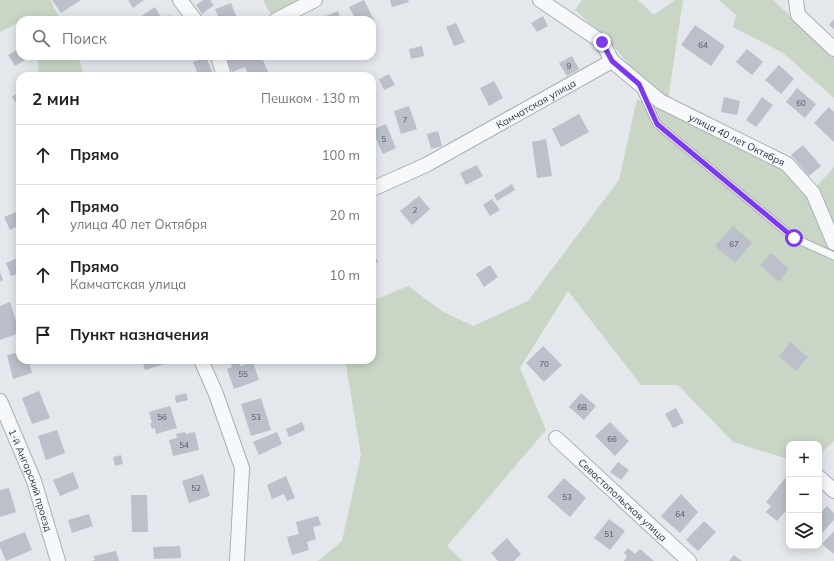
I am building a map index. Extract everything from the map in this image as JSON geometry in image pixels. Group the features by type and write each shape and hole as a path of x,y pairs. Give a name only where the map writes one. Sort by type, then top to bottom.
{"street":[{"path":"180,0 192,16"},
{"path":"284,16 315,0"},
{"path":"540,0 602,42 612,61"},
{"path":"796,0 798,15 834,49"},
{"path":"219,60 223,72"},
{"name":"улица 40 лет Октября","path":"612,61 660,102 787,164 813,193 834,243"},
{"name":"Камчатская улица","path":"376,187 426,165 612,61"},
{"path":"203,364 216,394 242,468 238,561"},
{"name":"1-й Ангарский проезд","path":"0,401 34,481 58,561"},
{"name":"Севастопольская улица","path":"556,438 689,561"},
{"path":"822,480 834,491"}],"lane":[{"path":"639,84 657,124 794,238 834,256"}],"green space":[{"path":"0,0 50,0 59,16 16,16 16,24 0,32"},
{"path":"263,0 298,0 271,15"},
{"path":"582,0 638,0 654,15 675,0 683,0 668,100 642,79 606,38 575,10"},
{"path":"719,0 773,0 834,56 834,98 783,53 733,27 736,15"},
{"path":"37,60 79,60 83,72 39,72"},
{"path":"637,99 758,155 814,189 834,167 834,441 822,452 822,441 786,441 786,458 733,442 678,385 641,385 568,291 520,368 546,430 447,546 463,561 318,561 342,541 361,455 346,364 376,364 376,299 408,286 442,311 473,326 528,301 619,180"}],"building":[{"path":"52,0 81,0 61,13"},
{"path":"128,0 144,0 133,8"},
{"path":"203,0 210,0 214,5 202,14 196,5"},
{"path":"364,0 372,16 354,16 349,7"},
{"path":"390,0 408,0 409,2 392,7"},
{"path":"231,3 236,16 218,16 215,9"},
{"path":"155,7 160,16 142,16"},
{"path":"338,11 340,16 326,16"},
{"path":"543,16 548,26 537,32 531,23"},
{"path":"834,19 834,29 829,25"},
{"path":"456,23 465,42 454,46 446,27"},
{"path":"695,25 725,46 711,66 681,45"},
{"path":"422,46 424,56 411,59 409,49"},
{"path":"747,49 763,62 752,75 736,62"},
{"path":"16,50 16,60 25,60 15,66 8,55"},
{"path":"572,56 579,69 567,76 559,63"},
{"path":"198,60 207,60 212,72 197,72 193,62"},
{"path":"227,60 263,60 268,72 247,72 245,67 232,72"},
{"path":"779,65 794,79 781,94 765,80"},
{"path":"389,74 395,85 384,90 379,79"},
{"path":"494,81 503,98 489,106 480,88"},
{"path":"797,88 816,104 805,118 786,102"},
{"path":"16,94 16,103 12,97"},
{"path":"724,97 740,101 737,115 721,112"},
{"path":"762,97 773,105 756,127 746,120"},
{"path":"409,106 417,129 401,134 394,111"},
{"path":"829,107 834,112 834,142 814,123"},
{"path":"579,114 589,132 561,147 552,129"},
{"path":"386,124 396,148 383,154 376,139 376,128"},
{"path":"438,131 442,146 431,149 427,134"},
{"path":"546,139 552,176 537,178 532,142"},
{"path":"803,145 821,166 809,176 791,155"},
{"path":"477,165 483,176 466,185 460,173"},
{"path":"512,184 515,190 497,201 494,195"},
{"path":"419,196 430,209 412,225 400,211"},
{"path":"492,199 500,210 490,216 483,205"},
{"path":"16,212 16,227 10,230 4,217"},
{"path":"733,226 752,243 735,263 715,246"},
{"path":"771,253 789,269 779,282 760,265"},
{"path":"16,259 16,274 11,276 6,263"},
{"path":"490,265 498,277 484,287 476,274"},
{"path":"0,272 3,280 0,281"},
{"path":"10,302 16,321 16,334 0,340 0,306"},
{"path":"790,342 808,357 796,371 779,357"},
{"path":"543,346 562,365 544,382 526,363"},
{"path":"16,353 16,364 29,364 32,373 13,379 7,355"},
{"path":"143,364 164,364 145,370"},
{"path":"231,364 240,364 240,366 254,364 259,380 234,389 227,369 232,367"},
{"path":"39,391 50,418 32,424 22,398"},
{"path":"186,393 188,400 176,403 175,396"},
{"path":"581,393 596,406 584,420 569,407"},
{"path":"261,398 271,430 251,436 241,404"},
{"path":"170,406 177,428 156,434 155,428 152,429 150,423 152,423 149,412"},
{"path":"676,408 684,423 673,428 665,414"},
{"path":"302,422 305,430 289,437 286,429"},
{"path":"610,422 629,441 615,456 595,436"},
{"path":"57,430 65,453 46,460 38,436"},
{"path":"185,432 186,434 195,432 199,450 173,456 169,440 177,438 176,434"},
{"path":"277,432 282,444 259,455 253,442"},
{"path":"121,455 123,464 115,466 113,457"},
{"path":"618,462 629,470 621,480 610,472"},
{"path":"73,472 79,488 60,496 53,480"},
{"path":"203,474 210,496 189,503 182,481"},
{"path":"286,476 295,498 287,501 284,494 272,499 267,485"},
{"path":"786,477 786,510 777,521 766,512 771,506 766,502"},
{"path":"564,478 586,498 570,517 547,497"},
{"path":"9,488 16,512 0,517 0,490"},
{"path":"681,494 698,512 680,533 661,516"},
{"path":"131,495 147,495 148,532 132,532"},
{"path":"827,506 834,513 834,520 822,533 822,513"},
{"path":"89,514 93,526 72,533 68,520"},
{"path":"318,516 321,525 313,527 316,539 307,542 309,550 292,555 287,537 299,534 296,522"},
{"path":"609,519 625,531 610,550 594,538"},
{"path":"704,521 716,532 698,551 686,540"},
{"path":"834,531 834,554 822,544"},
{"path":"25,532 32,550 6,561 0,547 0,542"},
{"path":"507,538 521,554 514,561 498,561 491,553"},
{"path":"180,546 181,558 154,559 153,547"},
{"path":"628,548 635,554 640,549 654,561 624,561 627,556 624,553"},
{"path":"116,551 119,561 91,561 95,560 94,556"},
{"path":"734,555 742,561 729,561"}],"route":[{"path":"602,42 612,61 639,84 657,124 794,238"}]}
